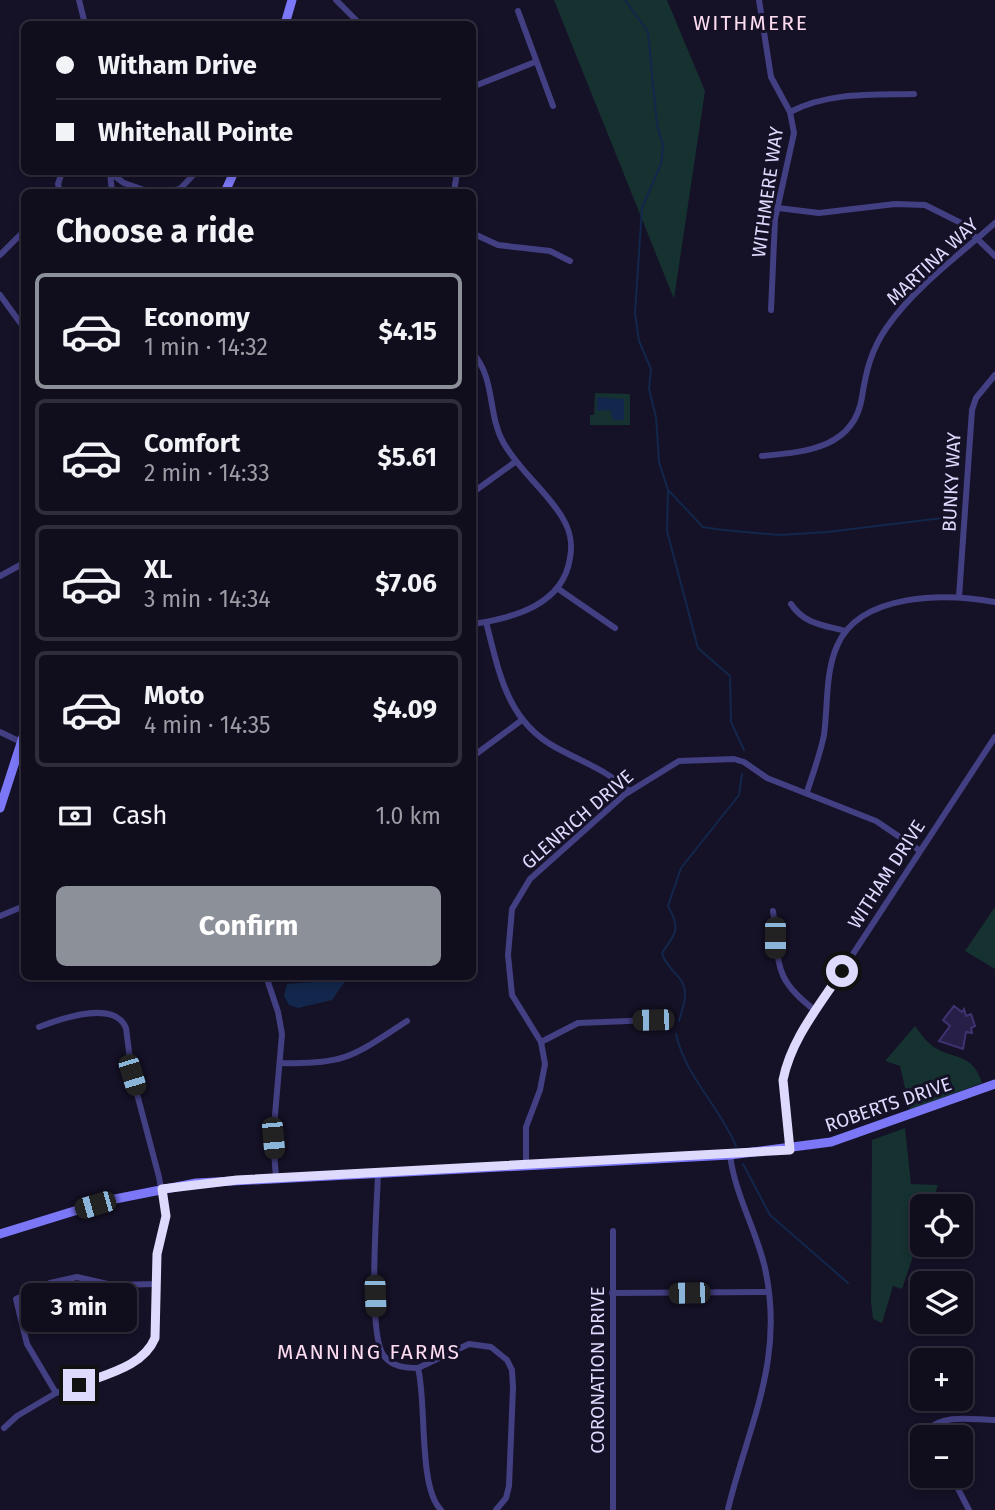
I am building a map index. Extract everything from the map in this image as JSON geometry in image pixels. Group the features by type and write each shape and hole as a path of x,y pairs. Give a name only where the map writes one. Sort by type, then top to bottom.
{"street":[{"path":"79,0 84,21"},
{"path":"286,21 292,0"},
{"path":"336,0 357,21"},
{"name":"WITHMERE WAY","path":"759,0 771,77 790,112 793,145 782,181 778,208 771,310"},
{"path":"518,11 553,106"},
{"path":"476,85 536,62"},
{"path":"790,112 805,104 842,96 914,94"},
{"path":"56,189 61,175"},
{"path":"113,175 124,183 141,189"},
{"path":"180,189 193,175"},
{"path":"58,184 59,189"},
{"path":"778,208 819,213 914,203 925,205 961,223 995,256"},
{"name":"MARTINA WAY","path":"762,456 803,452 827,445 842,435 858,413 868,364 885,331 916,293 995,223"},
{"path":"0,255 21,234"},
{"path":"476,235 498,245 550,251 570,261"},
{"path":"0,295 21,324"},
{"path":"476,358 488,375 498,432 515,463 556,508 572,540 569,565 550,597 532,608 476,623"},
{"name":"BUNKY WAY","path":"959,597 972,410 976,398 995,375"},
{"path":"476,490 515,463"},
{"path":"0,576 21,566"},
{"path":"557,588 615,628"},
{"path":"807,792 823,737 834,655 845,631 868,613 934,596 995,602"},
{"path":"791,604 800,617 845,631"},
{"path":"486,622 501,683 522,720 546,742 601,768 630,791"},
{"path":"476,754 522,720"},
{"path":"0,732 21,739"},
{"name":"WITHAM DRIVE","path":"790,1150 783,1080 798,1038 995,737"},
{"path":"0,808 21,746"},
{"name":"GLENRICH DRIVE","path":"526,1166 526,1127 545,1076 541,1042 512,995 508,955 512,909 530,879 630,791 679,761 723,758 744,762 766,778 876,821 919,850"},
{"path":"0,916 21,907"},
{"path":"773,911 775,953 782,976 800,999 816,1011"},
{"path":"267,980 282,1034 273,1138 276,1178"},
{"path":"4,1428 17,1416 56,1393 125,1367 143,1356 155,1338 158,1241 166,1216 161,1186 132,1075 123,1022 111,1015 86,1014 39,1027"},
{"path":"541,1042 578,1023 653,1020"},
{"path":"280,1063 321,1064 347,1058 407,1021"},
{"name":"ROBERTS DRIVE","path":"0,1234 161,1186 790,1150 856,1135 995,1084"},
{"path":"728,1509 770,1364 772,1324 765,1271 735,1183 730,1155"},
{"path":"378,1174 375,1296 378,1345 390,1361 398,1366 418,1368 469,1344 491,1346 507,1360 512,1370 509,1486 506,1497 496,1510"},
{"name":"CORONATION DRIVE","path":"612,1231 613,1510"},
{"path":"56,1393 27,1344 16,1299 50,1283 77,1277 112,1285 157,1284"},
{"path":"612,1293 768,1292"},
{"path":"418,1368 424,1400 428,1479 432,1497 441,1510"},
{"path":"935,1425 955,1418 995,1420"},
{"path":"958,1488 970,1510"}],"green space":[{"path":"554,0 667,0 705,91 674,299"},
{"path":"595,393 630,394 630,425 590,425 590,415 594,415"},
{"path":"995,907 995,969 965,951"},
{"path":"915,1026 928,1042 938,1049 972,1065 982,1083 910,1110 900,1066 885,1061"},
{"path":"905,1128 911,1184 938,1185 935,1194 910,1194 910,1257 913,1257 902,1289 893,1286 882,1323 873,1319 871,1302 872,1140"}],"water":[{"path":"597,397 624,399 624,420 613,420 610,410 597,411"},
{"path":"346,980 332,1000 298,1008 289,1005 284,996 287,984"}],"building":[{"path":"954,1006 962,1012 964,1009 966,1016 971,1014 975,1026 971,1028 972,1033 966,1032 963,1049 939,1041 950,1026 943,1020"}],"waterway":[{"path":"625,0 648,32 657,125 663,145 661,164 642,208 635,313 639,341 651,369 649,389 656,417 659,462 668,490 703,527 723,530 779,535 959,516"},
{"path":"668,491 667,531 698,648 730,676 731,722 744,750"},
{"path":"679,1021 685,999 684,986 662,953 676,926 668,906 681,868 739,795 742,774"},
{"path":"676,1034 687,1064 736,1146"},
{"path":"743,1164 770,1215 848,1283"}],"district":[{"name":"WITHMERE","path":"751,23"},
{"name":"MANNING FARMS","path":"369,1352"}],"route":[{"path":"79,1385 133,1363 151,1347 155,1338 158,1325 158,1241 166,1216 162,1189 237,1180 790,1150 783,1080 785,1069 798,1038 842,971"}]}
